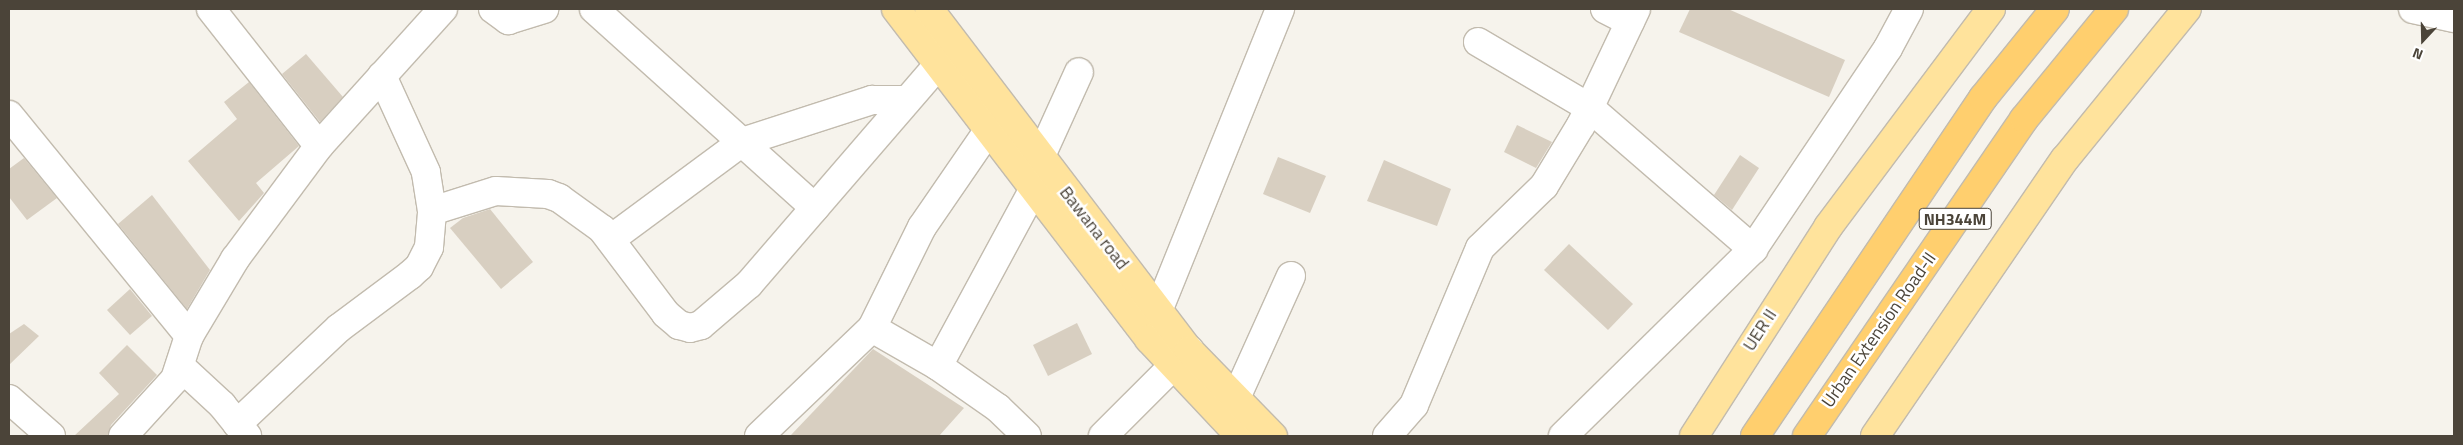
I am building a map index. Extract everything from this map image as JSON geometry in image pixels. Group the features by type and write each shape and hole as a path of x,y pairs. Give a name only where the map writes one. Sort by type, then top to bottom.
{"highway":[{"name":"NH344M","path":"1755,436 1983,98 2055,9"},
{"name":"Urban Extension Road-II","path":"1807,436 2024,119 2114,9"}],"main road":[{"name":"Bawana road","path":"896,9 1033,190 1180,359 1240,436"},
{"name":"Bawana road","path":"929,9 1040,158 1158,311 1180,359 1234,400 1273,436"},
{"name":"UER II","path":"1694,436 1828,227 1991,9"},
{"path":"1875,436 2065,158 2187,9"}],"street":[{"path":"210,9 319,146"},
{"path":"493,9 508,20 544,9"},
{"path":"594,9 814,208"},
{"path":"1158,311 1280,9"},
{"path":"1387,436 1414,405 1480,248 1487,238 1535,197 1590,108 1633,15 1605,9"},
{"path":"1563,436 1753,249 1888,48 1908,9"},
{"path":"2413,9 2454,18"},
{"path":"124,436 166,391 181,367 189,336 235,259 319,146 382,76 433,12"},
{"path":"1478,42 1590,108 1753,249"},
{"path":"432,211 496,190 548,194 575,207 611,239 666,314 679,325 690,328 702,325 749,284 938,64"},
{"path":"1040,158 1079,72"},
{"path":"181,367 242,430 339,328 420,266 429,247 432,211 426,172 382,76"},
{"path":"611,239 742,142 872,100 907,100"},
{"path":"9,115 189,336"},
{"path":"759,436 872,328 922,227 988,131"},
{"path":"938,366 1033,190"},
{"path":"1234,400 1291,276"},
{"path":"872,328 938,366 1008,416 1027,436"},
{"path":"1103,436 1180,359"},
{"path":"12,407 51,436"}],"building":[{"path":"1690,9 1728,9 1845,60 1829,97 1679,32"},
{"path":"306,54 343,97 320,122 282,74"},
{"path":"249,82 299,146 256,183 264,193 239,221 188,161 237,119 224,102"},
{"path":"1517,125 1552,142 1536,168 1504,152"},
{"path":"1740,155 1759,168 1732,210 1714,195"},
{"path":"1278,157 1326,176 1310,213 1263,194"},
{"path":"24,158 57,198 27,220 9,197 9,169"},
{"path":"1384,160 1451,189 1437,226 1367,201"},
{"path":"152,195 210,270 187,309 118,224"},
{"path":"490,209 533,262 501,289 450,228 463,218"},
{"path":"1569,244 1633,304 1608,330 1544,270"},
{"path":"130,289 152,316 130,335 107,310"},
{"path":"1077,323 1092,354 1048,376 1033,345"},
{"path":"24,324 39,336 9,365 9,334"},
{"path":"127,345 157,375 111,425 108,436 74,436 119,394 99,373"},
{"path":"873,349 964,408 939,436 790,436"}]}
